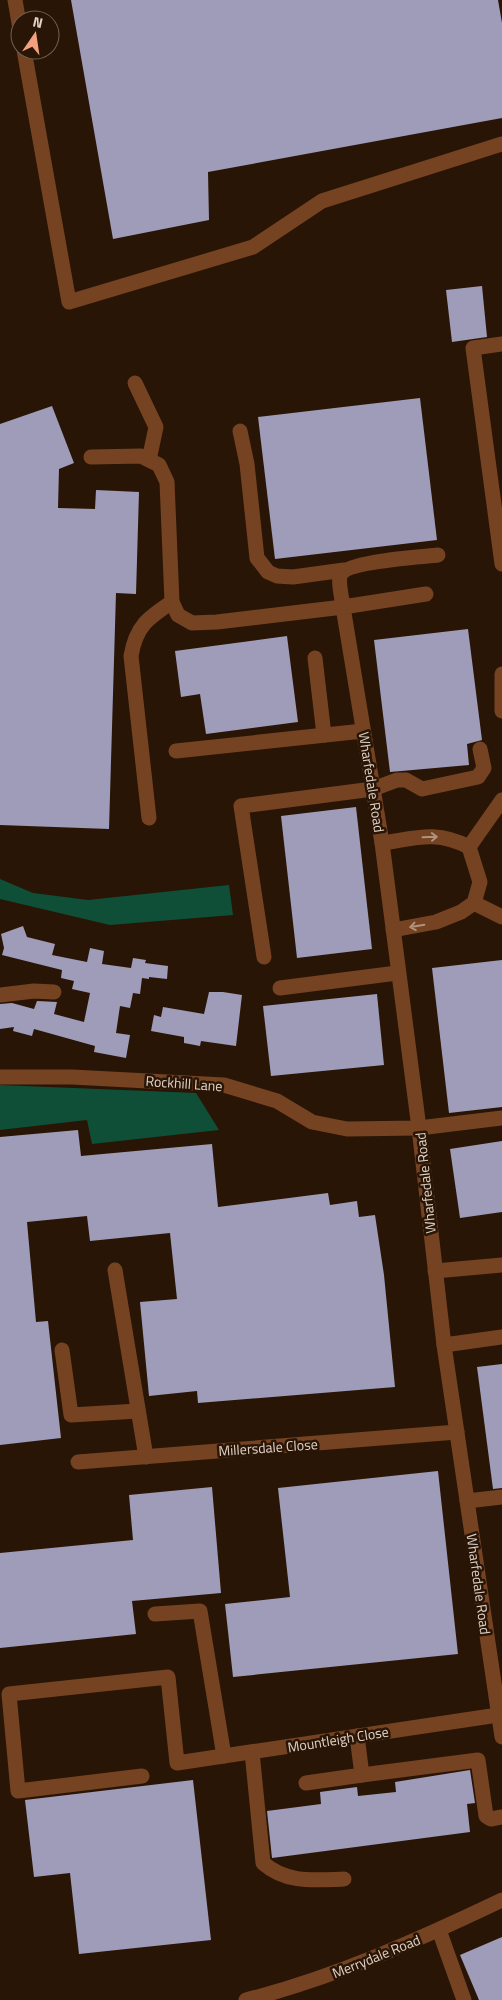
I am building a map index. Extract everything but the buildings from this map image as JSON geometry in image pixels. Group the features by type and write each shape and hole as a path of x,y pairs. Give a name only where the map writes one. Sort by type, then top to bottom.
{"street":[{"path":"26,60 69,302 254,247 322,201 502,144"},
{"path":"502,344 473,348 502,564"},
{"path":"135,383 156,427 149,460"},
{"path":"240,431 258,558 268,572 277,576 293,577 344,570 358,565 438,555"},
{"path":"91,457 141,456 159,464 167,482 172,602 178,615 192,622 217,622 344,607 426,594"},
{"name":"Wharfedale Road","path":"344,570 340,577 347,630 382,843 397,973 419,1128 444,1345 502,1737"},
{"path":"149,818 131,656 134,639 146,620 172,602"},
{"path":"315,658 324,735"},
{"path":"502,674 502,711"},
{"path":"176,751 363,731"},
{"path":"264,957 241,806 373,789 397,780 406,780 422,789 478,777 484,768 480,749"},
{"path":"469,847 502,800"},
{"path":"382,843 430,836 450,837 469,847 480,882 474,903 461,912 436,922 393,930"},
{"path":"474,903 502,917"},
{"path":"280,988 397,973"},
{"path":"0,995 34,991 54,992"},
{"name":"Rockhill Lane","path":"0,1077 80,1077 224,1085 277,1102 312,1122 347,1129 419,1128 502,1118"},
{"path":"435,1272 502,1265"},
{"path":"115,1270 146,1457"},
{"path":"444,1345 502,1337"},
{"path":"62,1350 71,1415 138,1411"},
{"name":"Millersdale Close","path":"78,1462 457,1432"},
{"path":"467,1501 502,1497"},
{"path":"155,1614 200,1611 224,1756"},
{"name":"Mountleigh Close","path":"142,1776 18,1791 9,1694 168,1677 177,1763 498,1715"},
{"path":"357,1736 362,1775"},
{"path":"252,1752 263,1864 285,1876 302,1881 344,1879"},
{"path":"306,1783 478,1760 486,1816 491,1819 502,1817"},
{"name":"Merrydale Road","path":"246,2000 299,1993 502,1900"},
{"path":"439,1930 464,2000"}],"green space":[{"path":"0,879 33,893 88,900 229,885 233,915 110,925 0,899"},
{"path":"0,1085 196,1093 219,1130 92,1144 87,1120 0,1130"}]}
